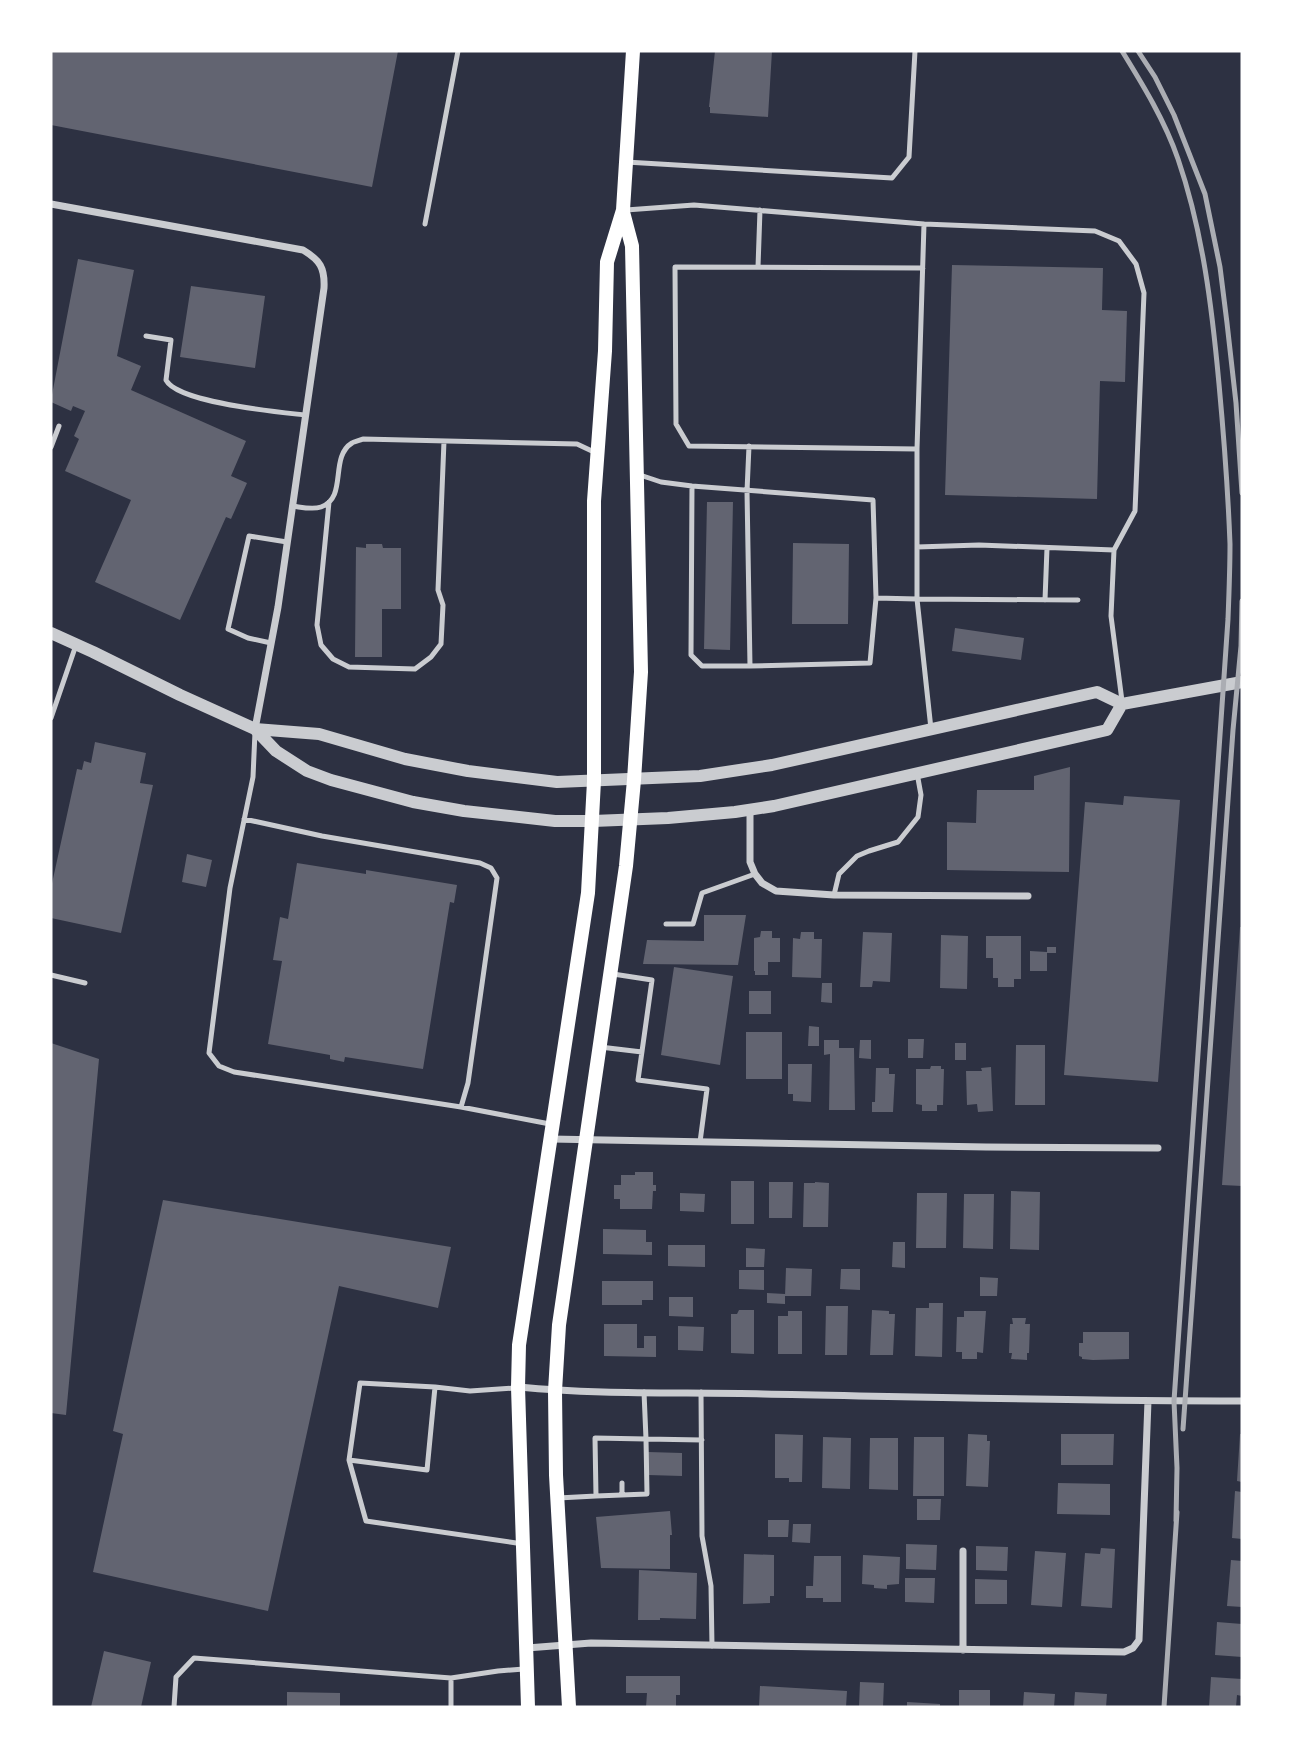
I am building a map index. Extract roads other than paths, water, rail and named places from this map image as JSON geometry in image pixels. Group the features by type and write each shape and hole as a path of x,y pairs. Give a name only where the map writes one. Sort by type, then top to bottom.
{"main road":[{"path":"528,1707 519,1345 589,893 594,781 594,501 605,351 607,262 623,210 633,51"},
{"path":"569,1707 555,1391 559,1325 626,866 641,672 632,246 623,210"}],"street":[{"path":"51,204 303,250 321,266 324,288 287,542 255,729"},
{"path":"51,633 255,729 320,734 405,759 468,771 548,781 700,776 772,765 1097,692 1122,704 1242,682"},
{"path":"255,729 276,751 307,771 413,802 464,811 555,821 631,820 774,806 1107,730 1122,704"},
{"path":"750,809 750,862 762,883 776,891 834,895 1028,896"},
{"path":"552,1132 586,1139 1158,1148"},
{"path":"518,1387 555,1391 1242,1401"},
{"path":"527,1648 591,1643 1124,1652 1133,1648 1139,1640 1148,1401"},
{"path":"963,1551 963,1650"}],"lane":[{"path":"425,224 458,51"},
{"path":"626,162 892,178 909,158 915,51"},
{"path":"623,210 694,205 924,224 1095,231 1119,241 1136,264 1144,293 1135,510 1114,550 1111,616 1122,704"},
{"path":"758,268 760,210"},
{"path":"924,224 917,599 931,729"},
{"path":"918,449 690,446 676,424 675,267 923,268"},
{"path":"146,336 172,340 166,380 169,386 187,395 256,410 305,415"},
{"path":"51,447 59,426"},
{"path":"292,506 312,508 329,502 335,494 340,459 344,450 362,439 577,444 597,453"},
{"path":"329,502 317,625 321,645 333,659 349,667 415,669 441,644 443,604 438,590 443,441"},
{"path":"749,446 747,491 750,666"},
{"path":"638,474 661,482 692,486 873,500 876,598 870,663 702,666 691,655 692,486"},
{"path":"271,643 248,638 228,629 249,536 287,542"},
{"path":"917,548 979,545 1114,550"},
{"path":"1045,600 1047,548"},
{"path":"876,598 1078,600"},
{"path":"51,718 76,645"},
{"path":"255,729 253,777 230,888 209,1053 219,1066 234,1072 460,1107 552,1132"},
{"path":"834,895 839,874 857,856 898,842 918,817 921,794 917,773"},
{"path":"244,819 322,836 480,863 491,868 497,878 468,1083 460,1107"},
{"path":"666,924 693,924 702,893 755,874"},
{"path":"610,974 652,980 638,1080 707,1089 700,1142"},
{"path":"51,975 85,983"},
{"path":"600,1046 642,1052"},
{"path":"518,1387 470,1391 360,1383 349,1460 366,1521 523,1544"},
{"path":"349,1460 427,1470 435,1387"},
{"path":"558,1498 647,1494 644,1392"},
{"path":"701,1392 702,1536 710,1586 712,1646"},
{"path":"596,1496 595,1438 702,1440"},
{"path":"622,1483 622,1496"},
{"path":"174,1707 176,1677 194,1658 451,1678 527,1669"},
{"path":"451,1678 451,1707"}],"railway":[{"path":"1122,51 1167,131 1194,214 1210,299 1226,464 1230,544 1228,619 1174,1401 1176,1521"},
{"path":"1138,51 1174,115 1205,194 1220,267 1227,323 1242,493"},
{"path":"1183,1429 1241,646 1242,601"},
{"path":"1164,1707 1177,1512"}]}
